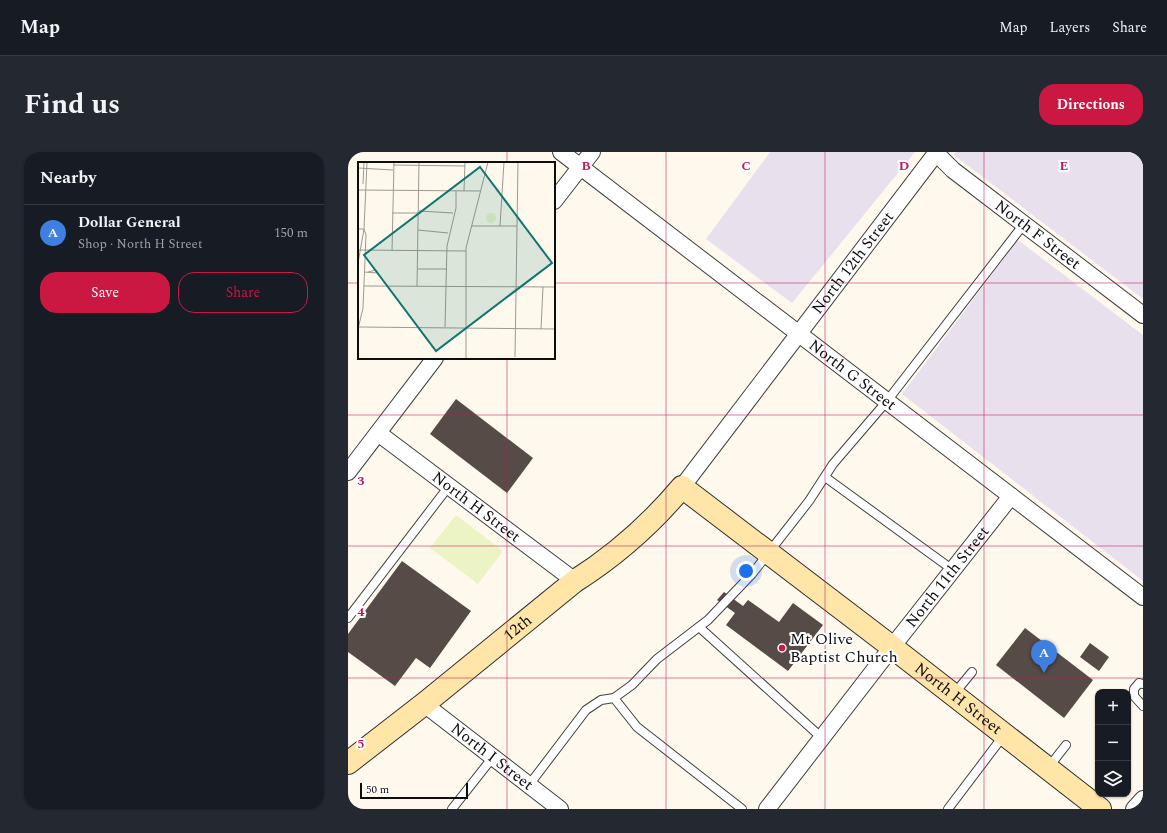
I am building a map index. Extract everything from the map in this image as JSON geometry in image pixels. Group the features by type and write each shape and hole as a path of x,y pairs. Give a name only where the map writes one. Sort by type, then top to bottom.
{"street":[{"name":"North G Street","path":"561,152 1143,597"},
{"path":"555,200 592,152"},
{"name":"North F Street","path":"936,152 953,170 1143,315"},
{"name":"North 12th Street","path":"682,487 936,152"},
{"path":"348,472 434,359"},
{"name":"North H Street","path":"378,433 575,581"},
{"name":"North H Street","path":"682,487 892,647 1100,809"},
{"name":"12th","path":"348,762 424,704 575,581 599,566 640,533 682,487"},
{"name":"North 11th Street","path":"766,809 1012,496"},
{"name":"North I Street","path":"424,704 560,809"},
{"path":"1134,809 1143,798"}],"lane":[{"path":"529,785 586,710 601,700 614,698 632,685 657,659 708,620 752,574 809,501 833,464 887,401 1024,224"},
{"path":"825,476 953,570"},
{"path":"348,618 449,486"},
{"path":"699,627 822,738"},
{"path":"954,695 972,672"},
{"path":"1143,684 1139,683 1134,689 1134,696 1143,706"},
{"path":"614,698 637,728 742,809"},
{"path":"948,809 1005,735"},
{"path":"1048,768 1066,745"},
{"path":"452,809 493,757"}],"shaded area":[{"path":"770,152 915,152 792,303 706,239"},
{"path":"956,152 1143,152 1143,299 954,155"},
{"path":"1018,240 1143,335 1143,581 902,394"}],"green space":[{"path":"456,515 503,551 478,584 430,548"}],"building":[{"path":"456,399 533,458 507,493 430,434"},
{"path":"402,561 471,611 430,668 416,658 395,686 348,652 348,634"},
{"name":"Mt Olive Baptist Church","path":"724,592 743,606 748,600 779,622 793,603 823,625 788,671 726,625 735,613 717,600"},
{"path":"1025,628 1093,680 1064,718 996,665"},
{"path":"1090,643 1109,657 1099,671 1080,657"}],"place":[{"name":"Mt Olive Baptist Church","path":"782,648"},
{"name":"Dollar General","path":"1044,673"}]}
